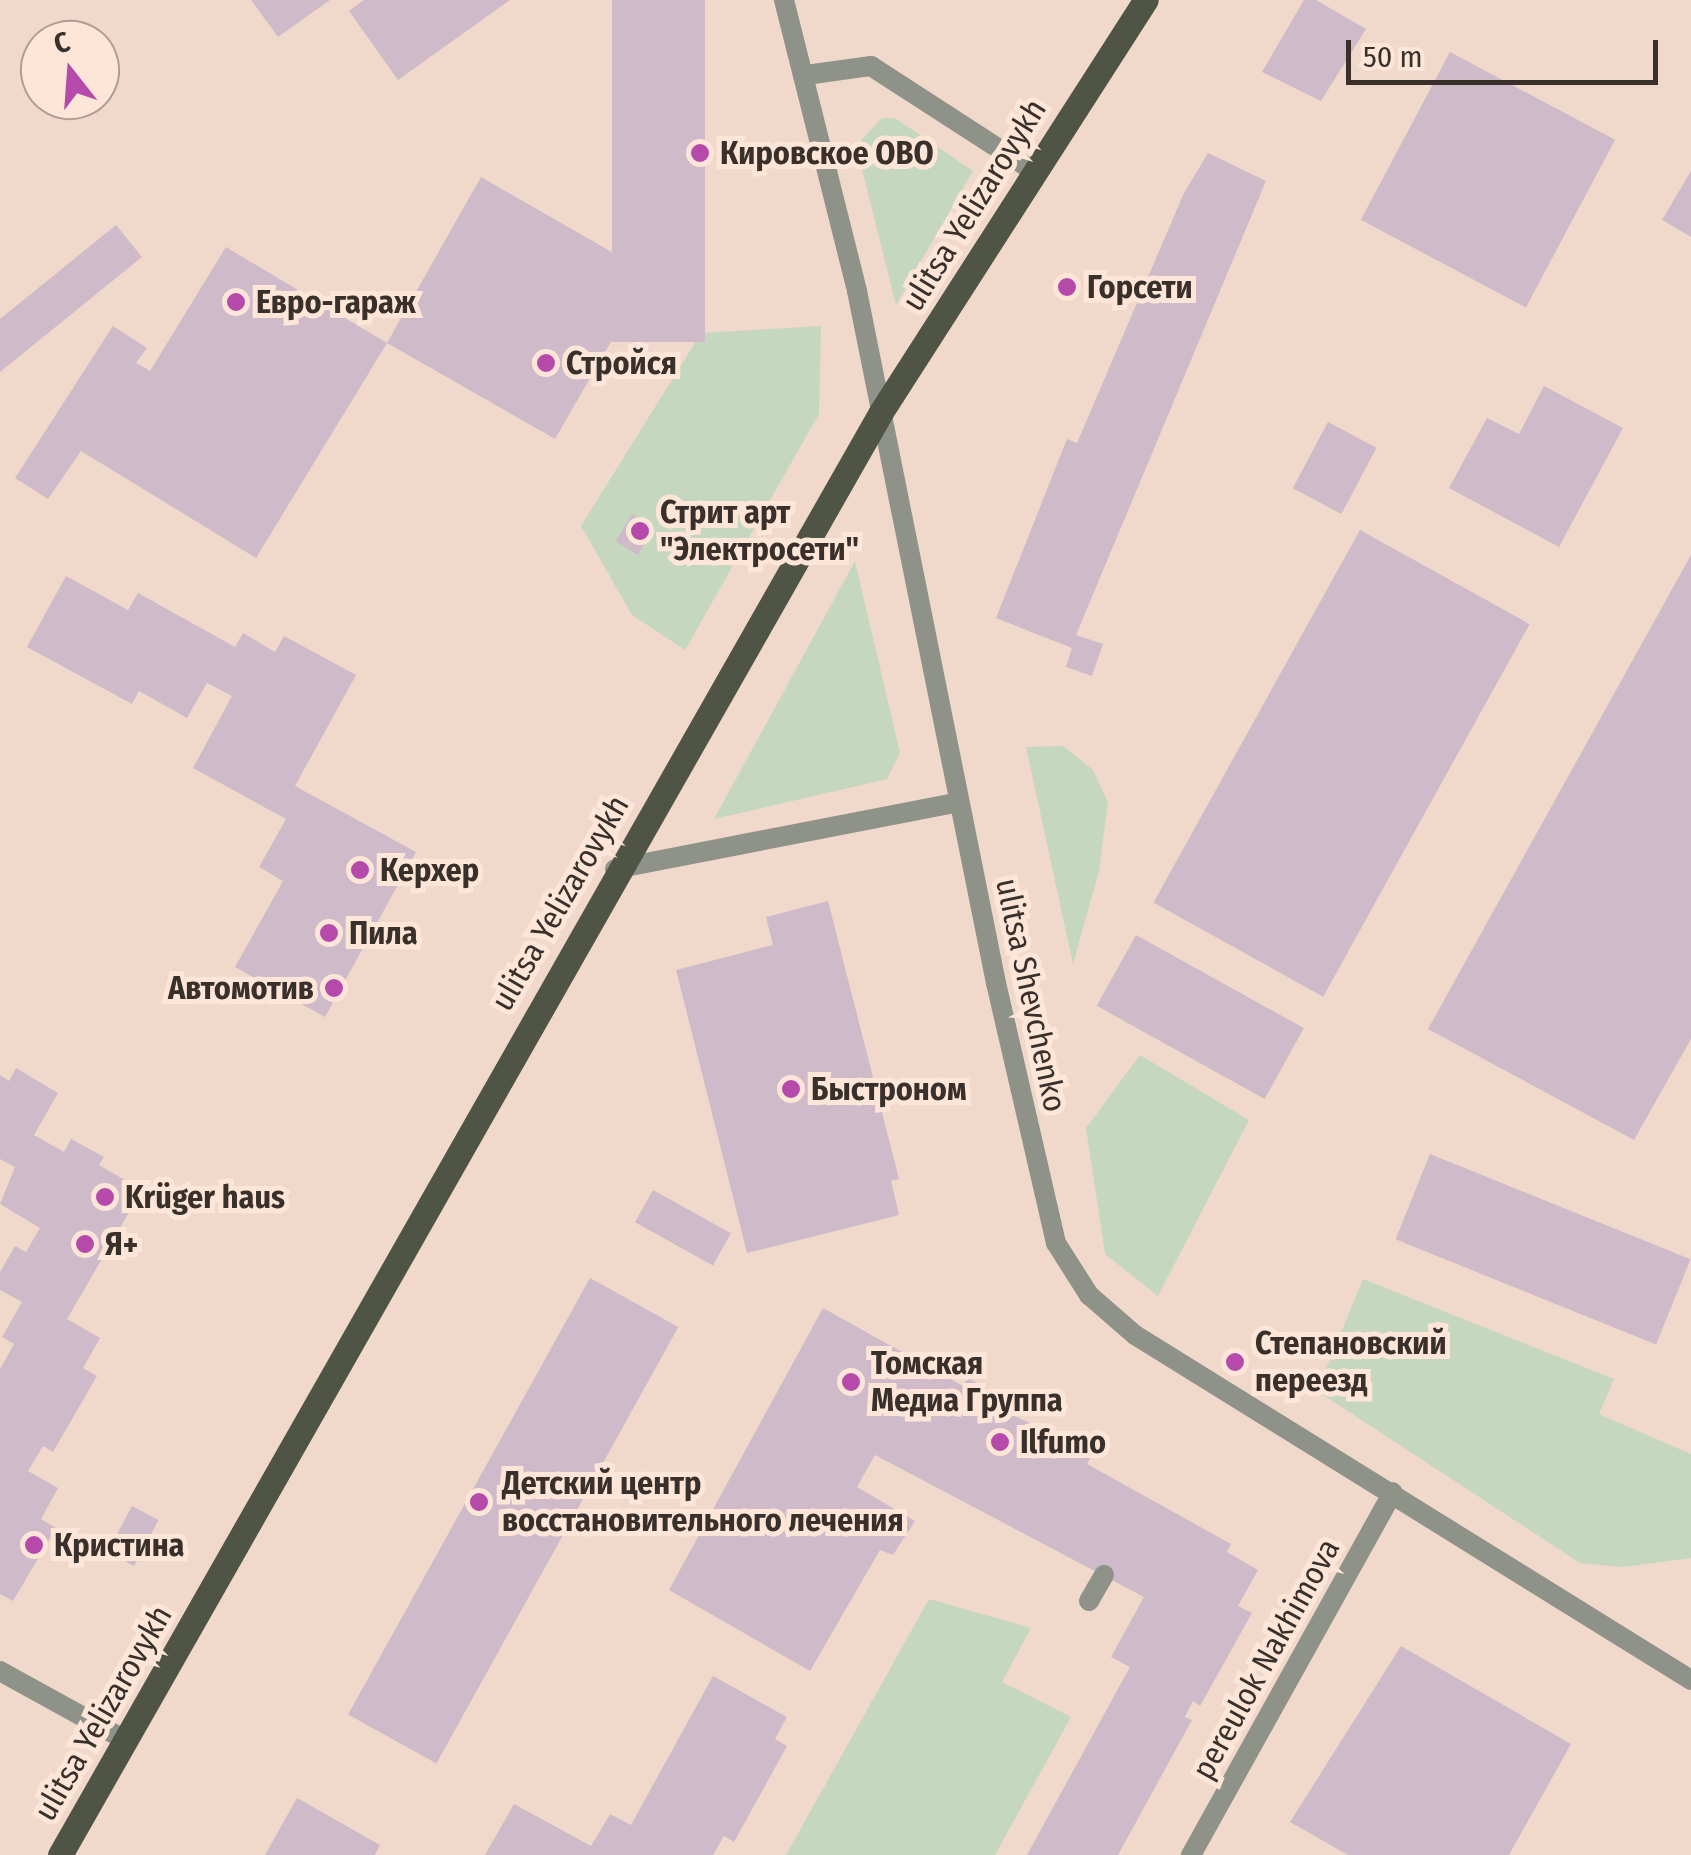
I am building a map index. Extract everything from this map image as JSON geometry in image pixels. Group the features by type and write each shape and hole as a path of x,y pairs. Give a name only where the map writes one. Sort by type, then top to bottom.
{"main road":[{"name":"ulitsa Yelizarovykh","path":"60,1855 616,869 881,412 1146,0"}],"street":[{"name":"ulitsa Shevchenko","path":"784,0 806,76 881,412 1052,1226 1089,1295 1195,1376 1393,1492 1691,1680"},
{"path":"806,76 871,66 1033,171"},
{"path":"616,869 960,802"},
{"name":"pereulok Nakhimova","path":"1191,1855 1393,1492"},
{"path":"1090,1601 1104,1576"},
{"path":"0,1671 125,1740"}],"green space":[{"path":"882,118 895,118 973,171 896,305 859,157 861,140"},
{"path":"821,326 819,414 685,650 632,615 581,526 701,333"},
{"path":"855,561 900,753 887,779 714,819"},
{"path":"1063,746 1093,770 1108,802 1099,871 1073,964 1026,747"},
{"path":"1140,1055 1249,1120 1158,1296 1105,1254 1086,1128"},
{"path":"1363,1279 1614,1379 1599,1414 1691,1454 1691,1558 1623,1567 1580,1563 1317,1391"},
{"path":"929,1599 1031,1628 1002,1682 1071,1717 995,1855 786,1855"}],"building":[{"path":"251,0 330,0 278,37"},
{"path":"364,0 510,0 398,80 349,11"},
{"path":"612,0 705,0 705,342 612,342"},
{"path":"1304,0 1316,0 1366,29 1321,101 1262,72"},
{"path":"1450,52 1615,140 1526,308 1361,220"},
{"path":"1208,153 1266,181 1076,635 1103,644 1092,676 1066,667 1072,648 996,618 1067,439 1077,443 1184,193"},
{"path":"1691,171 1691,237 1662,220"},
{"path":"481,177 650,274 555,439 387,343"},
{"path":"116,225 142,257 0,372 0,319"},
{"path":"226,247 387,343 256,558 81,451 48,499 15,478 113,326 147,348 136,363 150,371"},
{"path":"1544,386 1623,428 1559,547 1449,488 1487,418 1519,434"},
{"path":"1328,422 1377,448 1341,514 1293,488"},
{"path":"632,514 654,527 638,555 616,541"},
{"path":"1360,530 1530,624 1323,997 1153,903"},
{"path":"1691,555 1691,1039 1634,1140 1428,1029"},
{"path":"66,576 128,610 138,593 235,647 243,633 275,652 284,636 356,675 295,786 416,852 325,1017 235,967 283,881 259,867 286,819 193,768 232,696 207,683 187,718 139,691 132,704 27,647"},
{"name":"Быстроном","path":"828,901 899,1179 891,1181 899,1215 747,1253 676,970 773,945 766,917"},
{"path":"1136,935 1304,1028 1265,1099 1097,1006"},
{"path":"16,1068 58,1093 34,1135 64,1152 71,1139 104,1157 99,1165 142,1190 67,1319 100,1338 83,1368 97,1376 53,1452 43,1446 28,1471 58,1488 41,1519 56,1528 13,1601 0,1594 0,1369 14,1344 2,1337 22,1302 0,1290 0,1272 15,1246 26,1252 40,1228 0,1204 15,1167 0,1159 0,1075 9,1081"},
{"path":"1430,1154 1691,1259 1656,1345 1396,1239"},
{"path":"653,1190 731,1233 713,1266 635,1222"},
{"path":"590,1278 678,1327 436,1763 348,1714"},
{"path":"823,1308 963,1386 968,1378 1008,1400 1002,1410 1093,1453 1087,1464 1231,1544 1227,1552 1258,1570 1238,1606 1252,1613 1200,1706 1193,1701 1185,1717 1192,1720 1118,1855 1027,1855 1130,1667 1111,1657 1144,1597 875,1455 857,1487 915,1521 893,1555 880,1550 810,1671 669,1590"},
{"path":"132,1506 158,1520 134,1566 108,1552"},
{"path":"1401,1646 1571,1744 1509,1855 1348,1855 1290,1822"},
{"path":"713,1676 787,1717 775,1739 787,1746 734,1842 724,1836 713,1855 485,1855 514,1804 591,1846 610,1814 631,1825"},
{"path":"297,1798 380,1845 375,1855 265,1855"}],"place":[{"name":"Кировское ОВО","path":"700,153"},
{"name":"Горсети","path":"1067,287"},
{"name":"Евро-гараж","path":"236,302"},
{"name":"Стройся","path":"546,363"},
{"name":"Стрит арт \"Электросети\"","path":"640,531"},
{"name":"Керхер","path":"360,870"},
{"name":"Пила","path":"329,933"},
{"name":"Автомотив","path":"334,988"},
{"name":"Быстроном","path":"791,1089"},
{"name":"Krüger haus","path":"105,1197"},
{"name":"Я+","path":"85,1244"},
{"name":"Степановский переезд","path":"1235,1362"},
{"name":"Томская Медиа Группа","path":"851,1382"},
{"name":"Ilfumo","path":"1000,1442"},
{"name":"Детский центр восстановительного лечения","path":"479,1502"},
{"name":"Кристина","path":"34,1545"}]}
